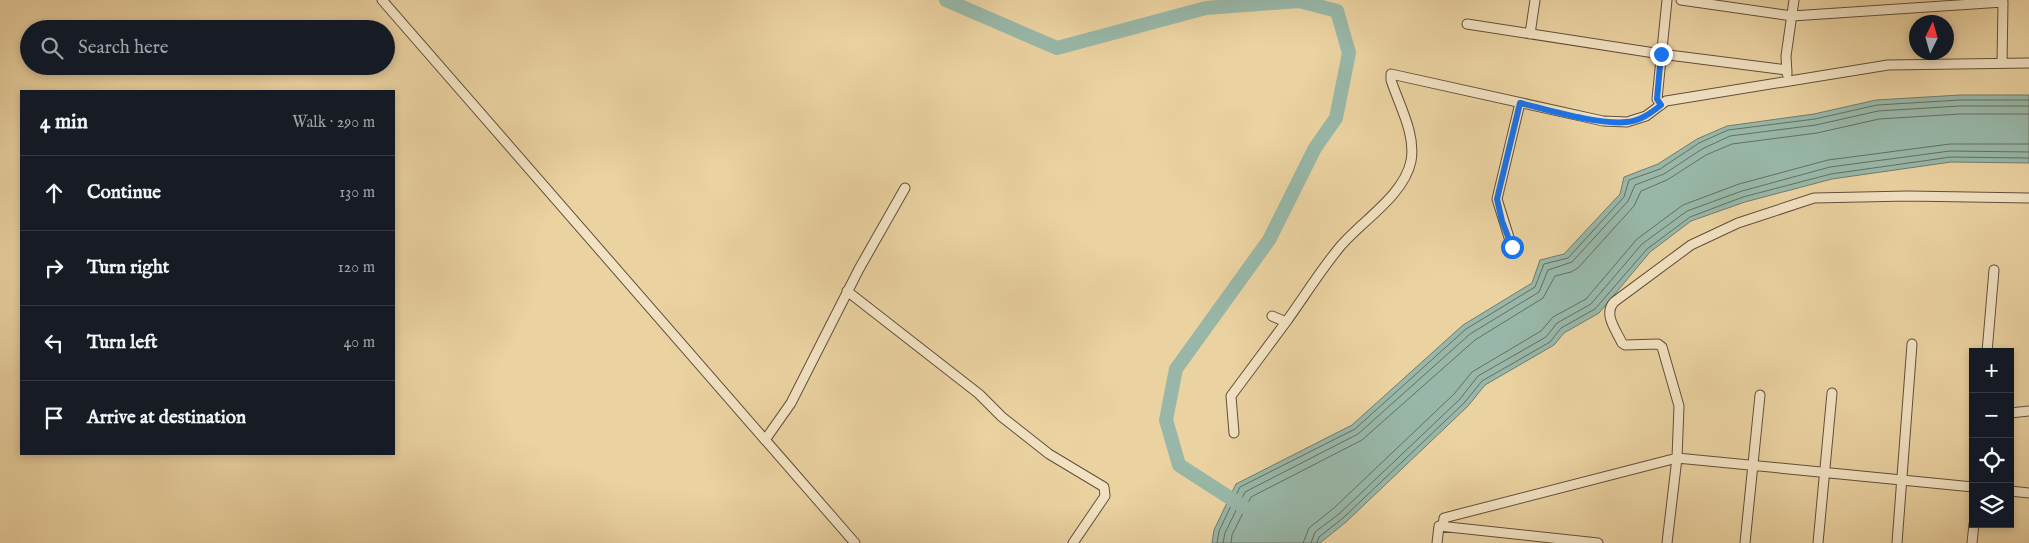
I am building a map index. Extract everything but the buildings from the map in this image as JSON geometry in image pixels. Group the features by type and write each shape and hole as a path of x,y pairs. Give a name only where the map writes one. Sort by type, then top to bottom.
{"street":[{"path":"382,0 854,543"},
{"path":"1530,34 1535,0"},
{"path":"1661,105 1657,99 1667,0"},
{"path":"1681,0 1792,16 2003,2 2002,63"},
{"path":"1787,80 1786,56 1794,0"},
{"path":"1467,24 1661,54 1787,70"},
{"path":"1234,433 1230,396 1340,246 1380,210 1404,178 1411,161 1411,137 1391,80 1391,74 1604,121 1627,122 1646,116 1666,101 1787,80 1888,65 2029,62"},
{"path":"1512,247 1502,221 1497,199 1520,103"},
{"path":"765,440 791,403 848,291 905,188"},
{"path":"1667,543 1677,458 1679,406 1662,347 1658,344 1625,345 1608,314 1609,308 1614,302 1691,245 1738,223 1814,198 1917,196 2029,198"},
{"path":"1987,348 1994,270"},
{"path":"848,291 979,394 1002,417 1049,454 1104,488 1104,496 1073,543"},
{"path":"1272,316 1286,322"},
{"path":"1897,543 1904,480 1912,344"},
{"path":"1818,543 1832,393"},
{"path":"1744,543 1760,395"},
{"path":"2014,413 2029,411"},
{"path":"1443,526 1444,518 1677,458 1969,487"},
{"path":"2014,491 2029,493"},
{"path":"1437,543 1439,526 1521,539 1598,543"},
{"path":"1972,543 1974,528"}],"water":[{"path":"1960,95 2029,95 2029,163 1951,162 1832,179 1745,202 1691,221 1650,252 1599,313 1564,333 1554,345 1485,385 1468,406 1346,522 1320,543 1212,543 1214,530 1236,484 1352,425 1463,325 1532,283 1540,260 1564,254 1620,194 1624,177 1658,164 1697,139 1727,126 1814,114 1876,100"}],"waterway":[{"path":"946,0 1057,48 1206,8 1299,1 1337,11 1349,53 1336,118 1315,148 1269,240 1176,369 1166,420 1179,465 1244,507"}],"route":[{"path":"1512,247 1502,221 1497,199 1505,173 1520,103 1604,121 1627,122 1646,116 1661,105 1657,99 1661,54"}]}
